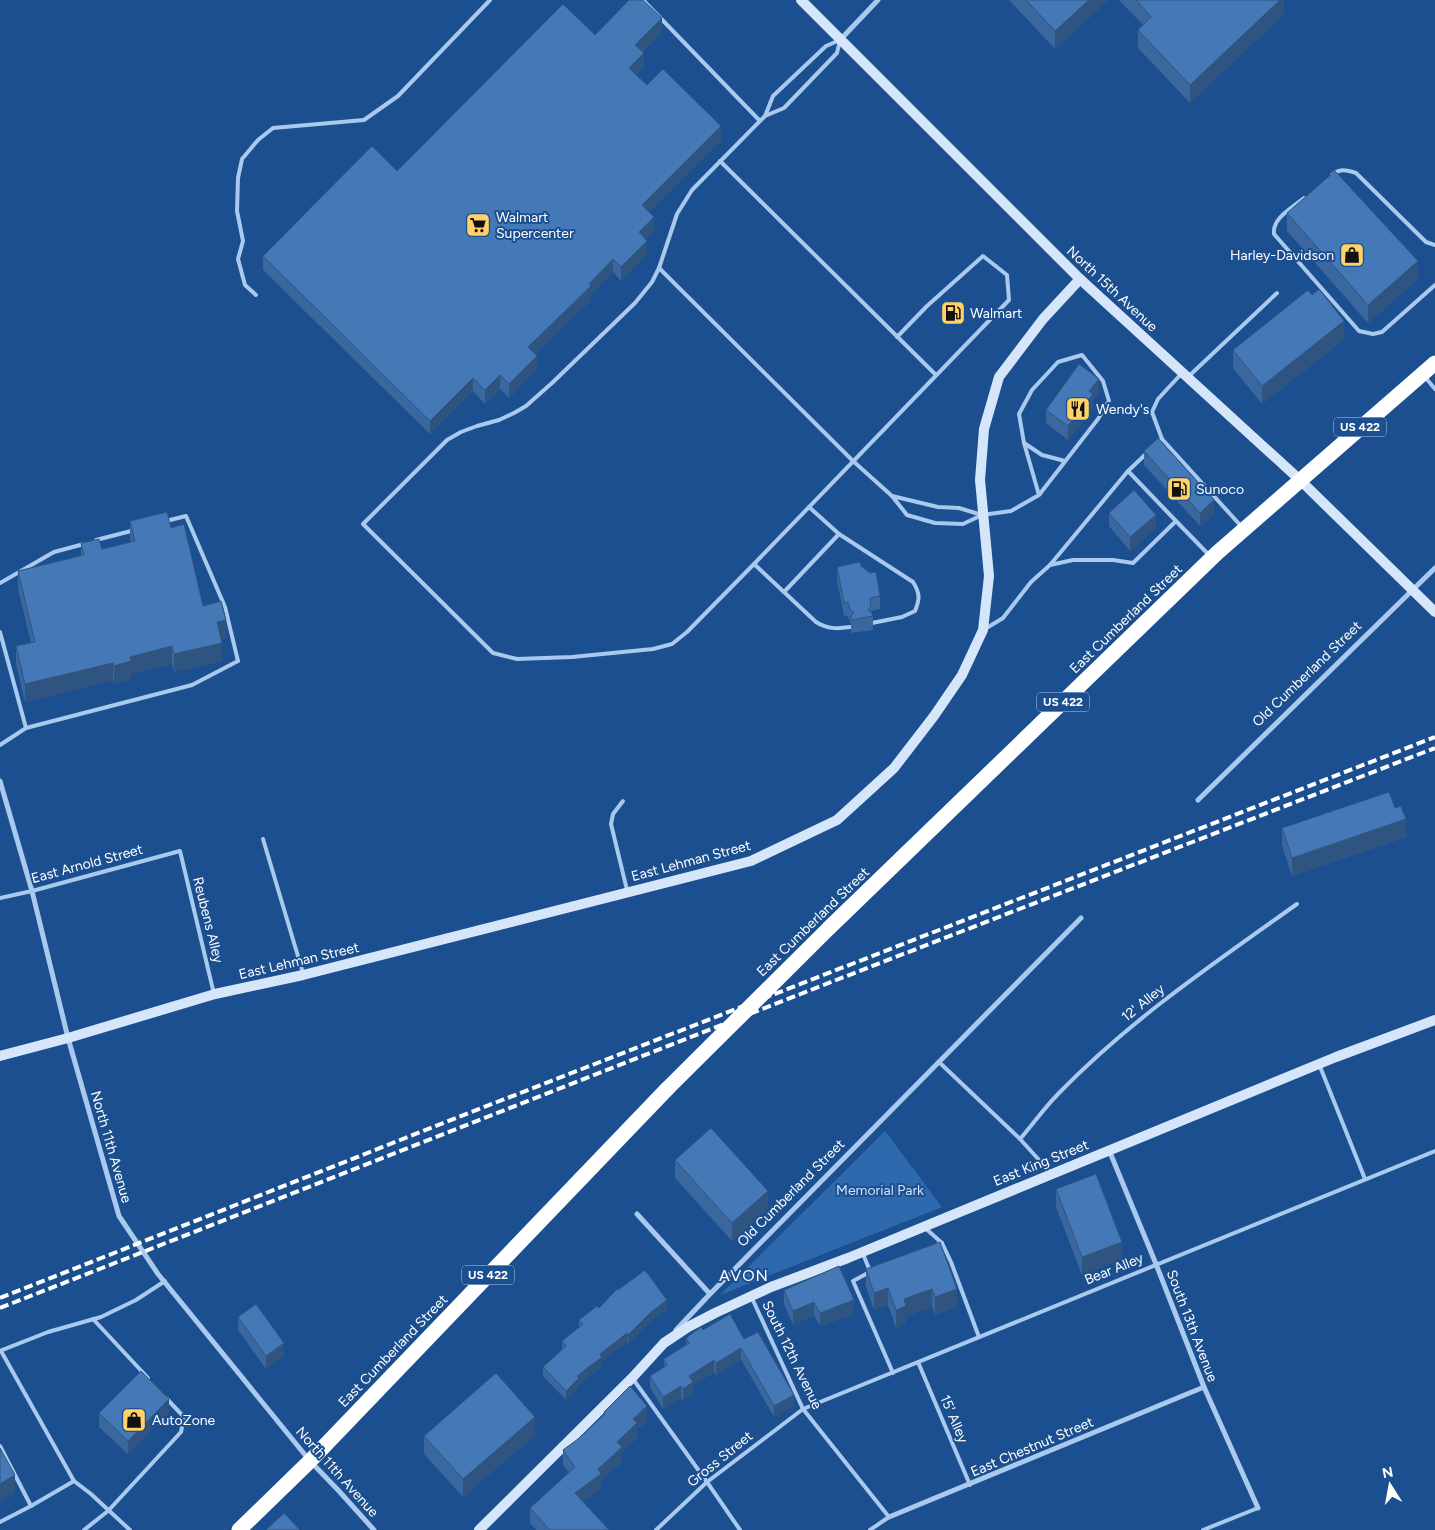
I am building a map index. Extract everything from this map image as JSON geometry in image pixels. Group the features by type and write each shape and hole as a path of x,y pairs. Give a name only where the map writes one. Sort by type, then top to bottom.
{"highway":[{"name":"East Cumberland Street","path":"239,1530 310,1461 667,1089 830,928 1212,558 1435,363"}],"main road":[{"name":"North 15th Avenue","path":"801,0 1080,279 1300,480 1435,612"},
{"name":"East Lehman Street","path":"0,1056 68,1038 215,994 303,975 751,861 838,820 894,768 934,716 962,674 983,630 989,576 980,480 984,429 999,377 1043,319 1080,279"},
{"name":"East King Street","path":"664,1344 694,1324 771,1287 862,1252 1319,1064 1435,1020"},
{"name":"Old Cumberland Street","path":"479,1530 664,1344"}],"street":[{"path":"840,40 878,0"},
{"name":"Old Cumberland Street","path":"1198,800 1435,568"},
{"name":"North 11th Avenue","path":"0,781 32,891 68,1038 119,1216 164,1281 310,1461 374,1530"},
{"name":"Old Cumberland Street","path":"664,1344 710,1294 1081,918"},
{"name":"South 13th Avenue","path":"1108,1150 1156,1264 1204,1387 1258,1508"},
{"path":"637,1214 710,1294"},
{"name":"East Chestnut Street","path":"888,1517 970,1485 1204,1387"}],"lane":[{"path":"256,295 245,285 238,259 243,240 237,211 238,178 242,159 258,140 273,128 364,120 398,96 490,0"},
{"path":"643,0 760,121"},
{"path":"765,116 773,96 826,46 840,40"},
{"path":"840,40 837,53 784,108 765,116 692,190 677,214 659,268 652,282 636,303 552,383 514,414 461,432 447,440 363,524 494,654 517,659 572,657 653,649 672,644 687,632 754,564 1009,300 1006,274 983,256 927,306 897,337"},
{"path":"720,162 936,375"},
{"path":"1329,177 1336,171 1344,170 1356,173 1426,242 1435,245"},
{"path":"1306,196 1276,221 1273,227 1274,234 1359,331 1373,334 1382,332 1435,285"},
{"path":"659,268 853,461 892,496 907,516 935,524 963,524 982,515 1011,511 1039,495 1098,419 1109,401 1103,381 1082,355 1058,362 1032,390 1019,414 1024,443 1039,495"},
{"path":"1244,530 1162,439 1152,412 1158,398 1278,293"},
{"path":"1422,374 1435,389"},
{"path":"1156,445 1162,439"},
{"path":"1024,443 1042,455 1065,461"},
{"path":"983,630 1003,618 1031,582 1050,564 1128,471 1149,452"},
{"path":"1128,471 1212,558"},
{"path":"892,496 938,507 959,508 982,515"},
{"path":"809,507 839,534 913,582 919,590 919,601 915,611 902,617 872,623"},
{"path":"0,746 26,728 192,685 238,661 225,607 186,516 158,523"},
{"path":"1050,564 1073,560 1133,562 1176,521"},
{"path":"0,582 54,552 139,529"},
{"path":"784,592 839,534"},
{"path":"754,564 823,626 832,629 850,627"},
{"path":"0,632 26,728"},
{"path":"623,801 613,814 611,824 627,892"},
{"path":"263,839 303,975"},
{"name":"East Arnold Street","path":"0,898 180,851"},
{"name":"Reubens Alley","path":"180,851 215,994"},
{"name":"12' Alley","path":"1020,1139 1058,1093 1135,1022 1296,904"},
{"path":"940,1063 1020,1139 1052,1174"},
{"path":"1319,1064 1365,1179"},
{"name":"Bear Alley","path":"803,1409 1435,1151"},
{"path":"923,1227 942,1243 979,1338"},
{"path":"933,1246 942,1243"},
{"path":"862,1252 870,1272"},
{"path":"879,1268 853,1281 893,1373"},
{"path":"130,1530 74,1481 0,1351 48,1332 93,1319 136,1300 164,1281"},
{"name":"South 12th Avenue","path":"751,1296 803,1409 888,1517"},
{"path":"93,1319 152,1382"},
{"name":"15' Alley","path":"918,1362 970,1485"},
{"path":"632,1378 740,1530"},
{"path":"84,1530 108,1511 181,1432 184,1418 165,1396"},
{"name":"Gross Street","path":"656,1530 707,1482 803,1409"},
{"path":"0,1446 31,1506"},
{"path":"0,1522 74,1481"},
{"path":"1203,1530 1258,1508"},
{"name":"East Chestnut Street","path":"870,1530 888,1517"}],"green space":[{"name":"Memorial Park","path":"885,1131 942,1207 720,1295"}],"building":[{"name":"Walmart Supercenter","path":"629,0 643,0 662,18 635,45 644,53 629,68 647,85 663,69 721,126 642,205 654,217 639,232 647,241 621,267 613,259 589,284 591,286 528,347 537,356 509,384 500,375 485,390 473,378 430,421 263,256 372,146 397,171 563,4 595,35"},
{"path":"1026,0 1089,0 1055,31"},
{"path":"1136,0 1280,0 1190,85 1138,30 1151,17"},
{"name":"Harley-Davidson","path":"1335,171 1418,261 1368,305 1287,213"},
{"path":"1319,289 1344,321 1262,386 1233,350 1308,290 1312,295"},
{"path":"1079,364 1099,379 1089,391 1093,394 1068,426 1046,410"},
{"path":"1158,438 1214,500 1200,513 1144,451"},
{"path":"1134,490 1156,515 1130,537 1109,513"},
{"path":"167,512 171,528 184,524 203,606 221,601 226,620 217,622 222,643 174,654 172,646 130,657 131,661 114,666 113,663 25,684 16,646 35,642 18,571 84,555 81,543 99,539 102,549 135,541 130,521"},
{"path":"860,562 861,566 870,573 876,572 880,596 870,598 871,606 868,610 873,616 851,620 854,612 850,610 848,602 844,603 837,567"},
{"path":"1389,792 1395,808 1401,806 1406,819 1292,858 1282,828"},
{"path":"711,1128 768,1191 732,1223 675,1160"},
{"path":"1096,1174 1122,1242 1082,1257 1056,1189"},
{"path":"940,1242 957,1289 935,1297 932,1289 904,1299 906,1306 896,1310 888,1288 874,1293 866,1269"},
{"path":"839,1266 854,1300 820,1313 814,1302 793,1311 784,1290"},
{"path":"645,1270 667,1300 650,1313 628,1335 627,1333 600,1354 602,1357 577,1376 579,1378 566,1391 543,1367 566,1346 562,1341 583,1324 579,1320 597,1306 599,1308 617,1289"},
{"path":"256,1304 284,1343 266,1356 238,1317"},
{"path":"730,1314 744,1339 758,1332 794,1395 774,1406 741,1348 716,1363 714,1360 689,1376 693,1382 683,1389 681,1386 663,1397 650,1376 667,1365 664,1359 689,1343 686,1338 701,1327 703,1330"},
{"name":"AutoZone","path":"141,1371 169,1399 128,1441 99,1413"},
{"path":"496,1373 535,1417 463,1479 424,1436"},
{"path":"630,1386 647,1406 633,1419 637,1423 617,1442 622,1447 598,1469 601,1474 575,1493 609,1530 550,1530 530,1508 575,1467 563,1450 605,1414 604,1412"},
{"path":"0,1448 15,1475 0,1484"},
{"path":"284,1513 300,1530 266,1530"}],"railway":[{"path":"0,1298 456,1118 1435,737"},
{"path":"0,1308 844,977 1435,748"}],"place":[{"name":"Walmart Supercenter","path":"478,225"},
{"name":"Harley-Davidson","path":"1352,255"},
{"name":"Walmart","path":"953,313"},
{"name":"Wendy's","path":"1078,409"},
{"name":"Sunoco","path":"1179,489"},
{"name":"AutoZone","path":"134,1420"}],"district":[{"name":"AVON","path":"744,1275"}]}
